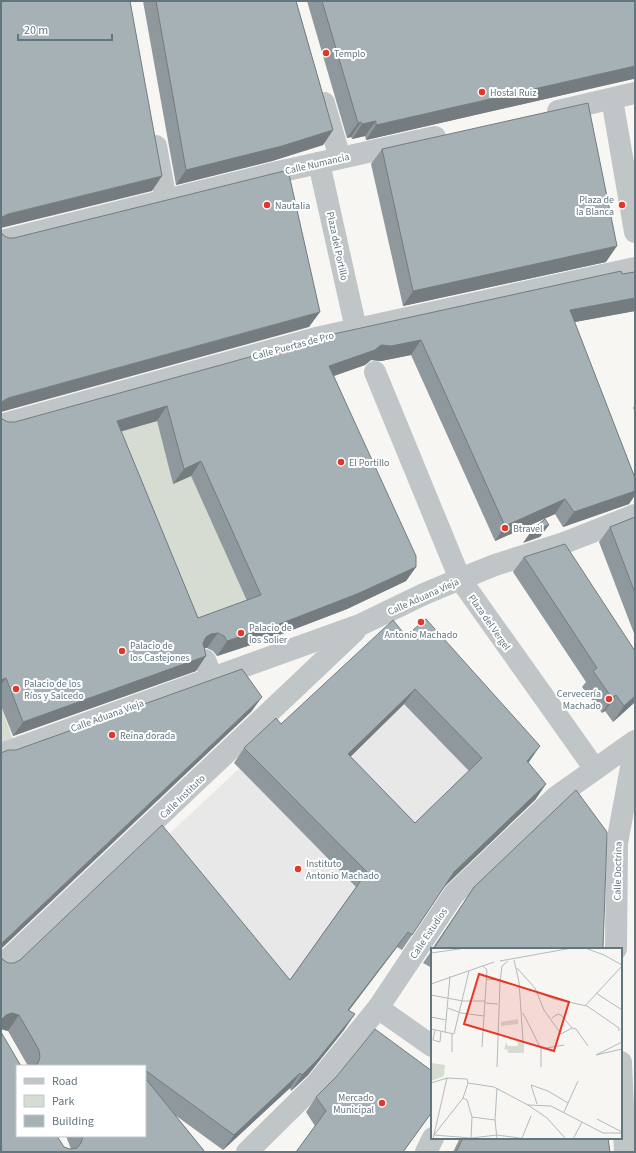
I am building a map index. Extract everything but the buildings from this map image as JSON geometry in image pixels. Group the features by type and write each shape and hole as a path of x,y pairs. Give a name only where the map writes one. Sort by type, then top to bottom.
{"street":[{"name":"Plaza del Portillo","path":"318,83 356,329"},
{"path":"536,116 635,93"},
{"path":"612,99 635,232"},
{"path":"152,123 166,200"},
{"name":"Calle Numancia","path":"1,241 330,160 452,134"},
{"name":"Calle Puertas de Pro","path":"1,426 301,342 635,268"},
{"name":"Plaza del Vergel","path":"375,372 460,579 595,769"},
{"name":"Calle Aduana Vieja","path":"8,751 209,669 362,624 424,594 495,565 564,543 635,515"},
{"name":"Calle Instituto","path":"1,966 362,624"},
{"name":"Calle Estudios","path":"247,1152 317,1083 378,1008 454,894 556,797 635,741"},
{"name":"Calle Doctrina","path":"616,948 617,843 635,746"},
{"path":"378,1008 431,1045"},
{"path":"622,1080 626,1152"},
{"path":"426,1152 432,1139"}],"shaded area":[{"name":"Instituto Antonio Machado","path":"382,636 529,761 516,777 534,798 438,894 290,1088 156,846"}],"green space":[{"path":"157,421 173,484 191,476 251,610 193,631 106,436"},
{"path":"1,706 16,748 1,764"}],"place":[{"name":"Templo","path":"326,53"},
{"name":"Hostal Ruiz","path":"482,92"},
{"name":"Nautalia","path":"267,205"},
{"name":"Plaza de la Blanca","path":"622,205"},
{"name":"El Portillo","path":"341,462"},
{"name":"Btravel","path":"505,528"},
{"name":"Antonio Machado","path":"421,622"},
{"name":"Palacio de los Solier","path":"241,633"},
{"name":"Palacio de los Castejones","path":"122,651"},
{"name":"Palacio de los Ríos y Salcedo","path":"16,689"},
{"name":"Cervecería Machado","path":"609,699"},
{"name":"Reina dorada","path":"112,735"},
{"name":"Instituto Antonio Machado","path":"298,869"},
{"name":"Mercado Municipal","path":"382,1103"}]}
